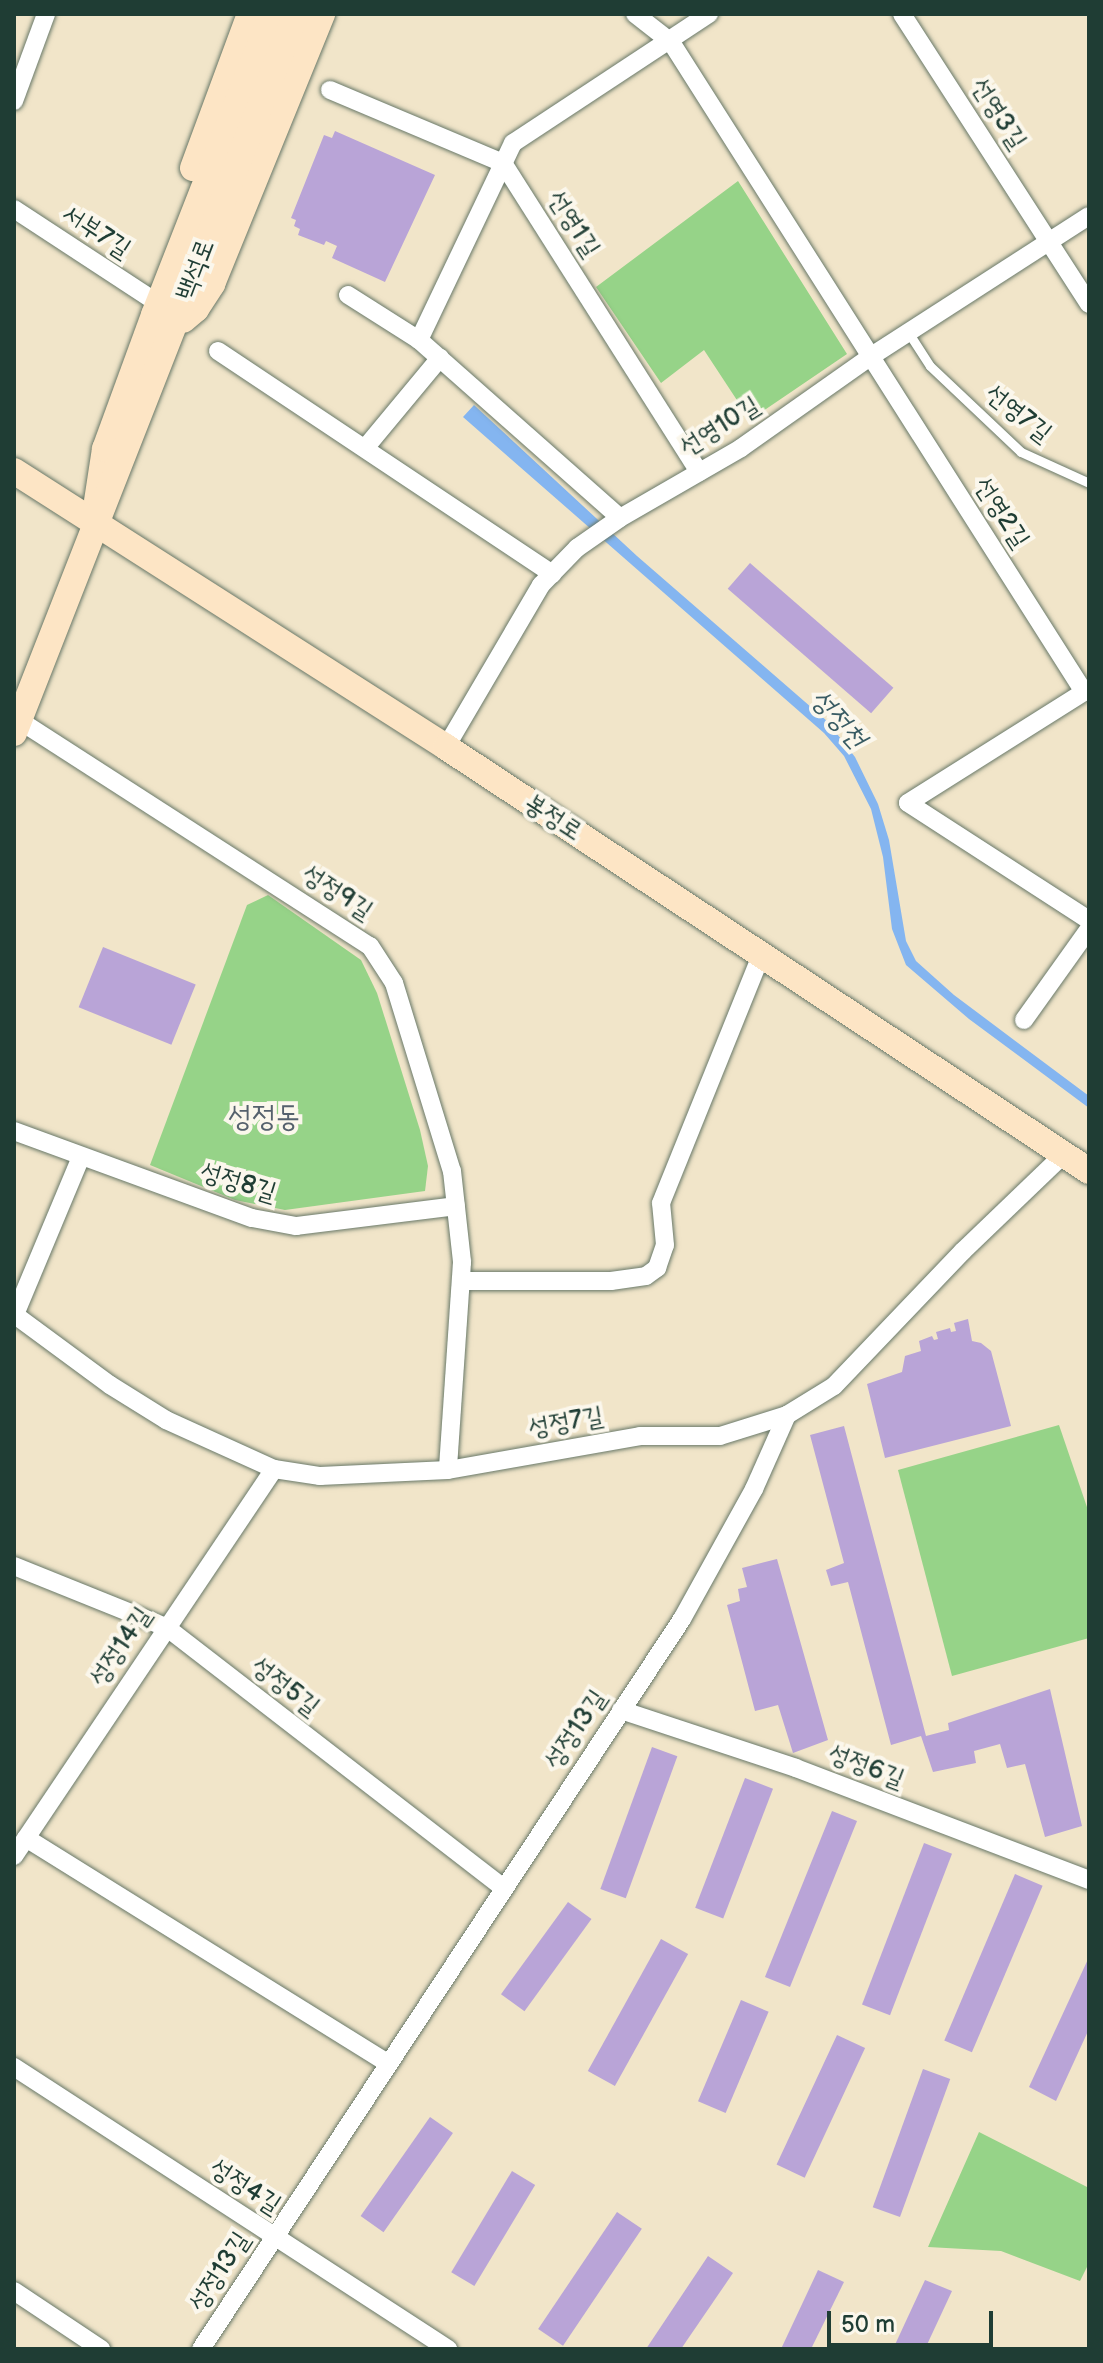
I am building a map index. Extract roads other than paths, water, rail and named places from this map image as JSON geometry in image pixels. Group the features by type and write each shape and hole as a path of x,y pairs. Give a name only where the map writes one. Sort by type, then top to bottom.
{"main road":[{"path":"250,14 158,263 159,313 196,309 212,284 322,14"},
{"name":"백석로","path":"16,723 94,524 115,482 159,313 272,14"},
{"name":"백석로","path":"159,313 296,14"},
{"name":"봉정로","path":"14,471 446,747 1089,1171"}],"street":[{"path":"14,101 46,14"},
{"name":"선영2길","path":"635,14 671,42 870,357 1087,690 908,803 1089,920"},
{"path":"419,340 513,143 671,42 709,14"},
{"name":"선영3길","path":"902,14 1089,304"},
{"path":"330,90 503,163"},
{"name":"선영1길","path":"503,163 699,472"},
{"name":"서부7길","path":"14,209 159,313"},
{"name":"선영10길","path":"446,747 541,585 577,548 620,518 741,448 870,357 1089,216"},
{"path":"348,295 419,340 620,518"},
{"path":"218,351 552,574"},
{"path":"366,447 440,358"},
{"name":"성정9길","path":"16,723 370,946 394,983 452,1171 456,1206 461,1281 448,1470"},
{"path":"1024,1020 1089,929"},
{"path":"461,1281 611,1281 646,1276 657,1268 665,1245 661,1203 761,955"},
{"name":"성정8길","path":"14,1131 252,1218 296,1226 456,1206"},
{"name":"성정7길","path":"14,1316 166,1420 274,1469 320,1476 448,1470 640,1436 720,1436 787,1415 834,1386 943,1271 1064,1154"},
{"path":"14,1316 81,1157"},
{"name":"성정13길","path":"201,2349 682,1619 754,1489 787,1415"},
{"name":"성정14길","path":"14,1856 274,1469"},
{"name":"성정5길","path":"14,1566 166,1627 503,1887"},
{"name":"성정6길","path":"621,1710 796,1768 1088,1876"},
{"path":"26,1838 388,2063"},
{"name":"성정4길","path":"14,2067 448,2349"},
{"path":"14,2291 101,2349"}],"lane":[{"name":"선영7길","path":"908,332 930,366 1021,452 1089,483"}],"water":[{"path":"474,405 637,556 827,721 855,757 878,804 889,840 906,941 916,961 954,995 1089,1096 1089,1108 969,1019 906,965 892,929 883,857 871,809 844,756 824,733 463,417"}],"district":[{"name":"성정동","path":"264,1117"}],"water label":[{"name":"성정천","path":"838,719"}]}
